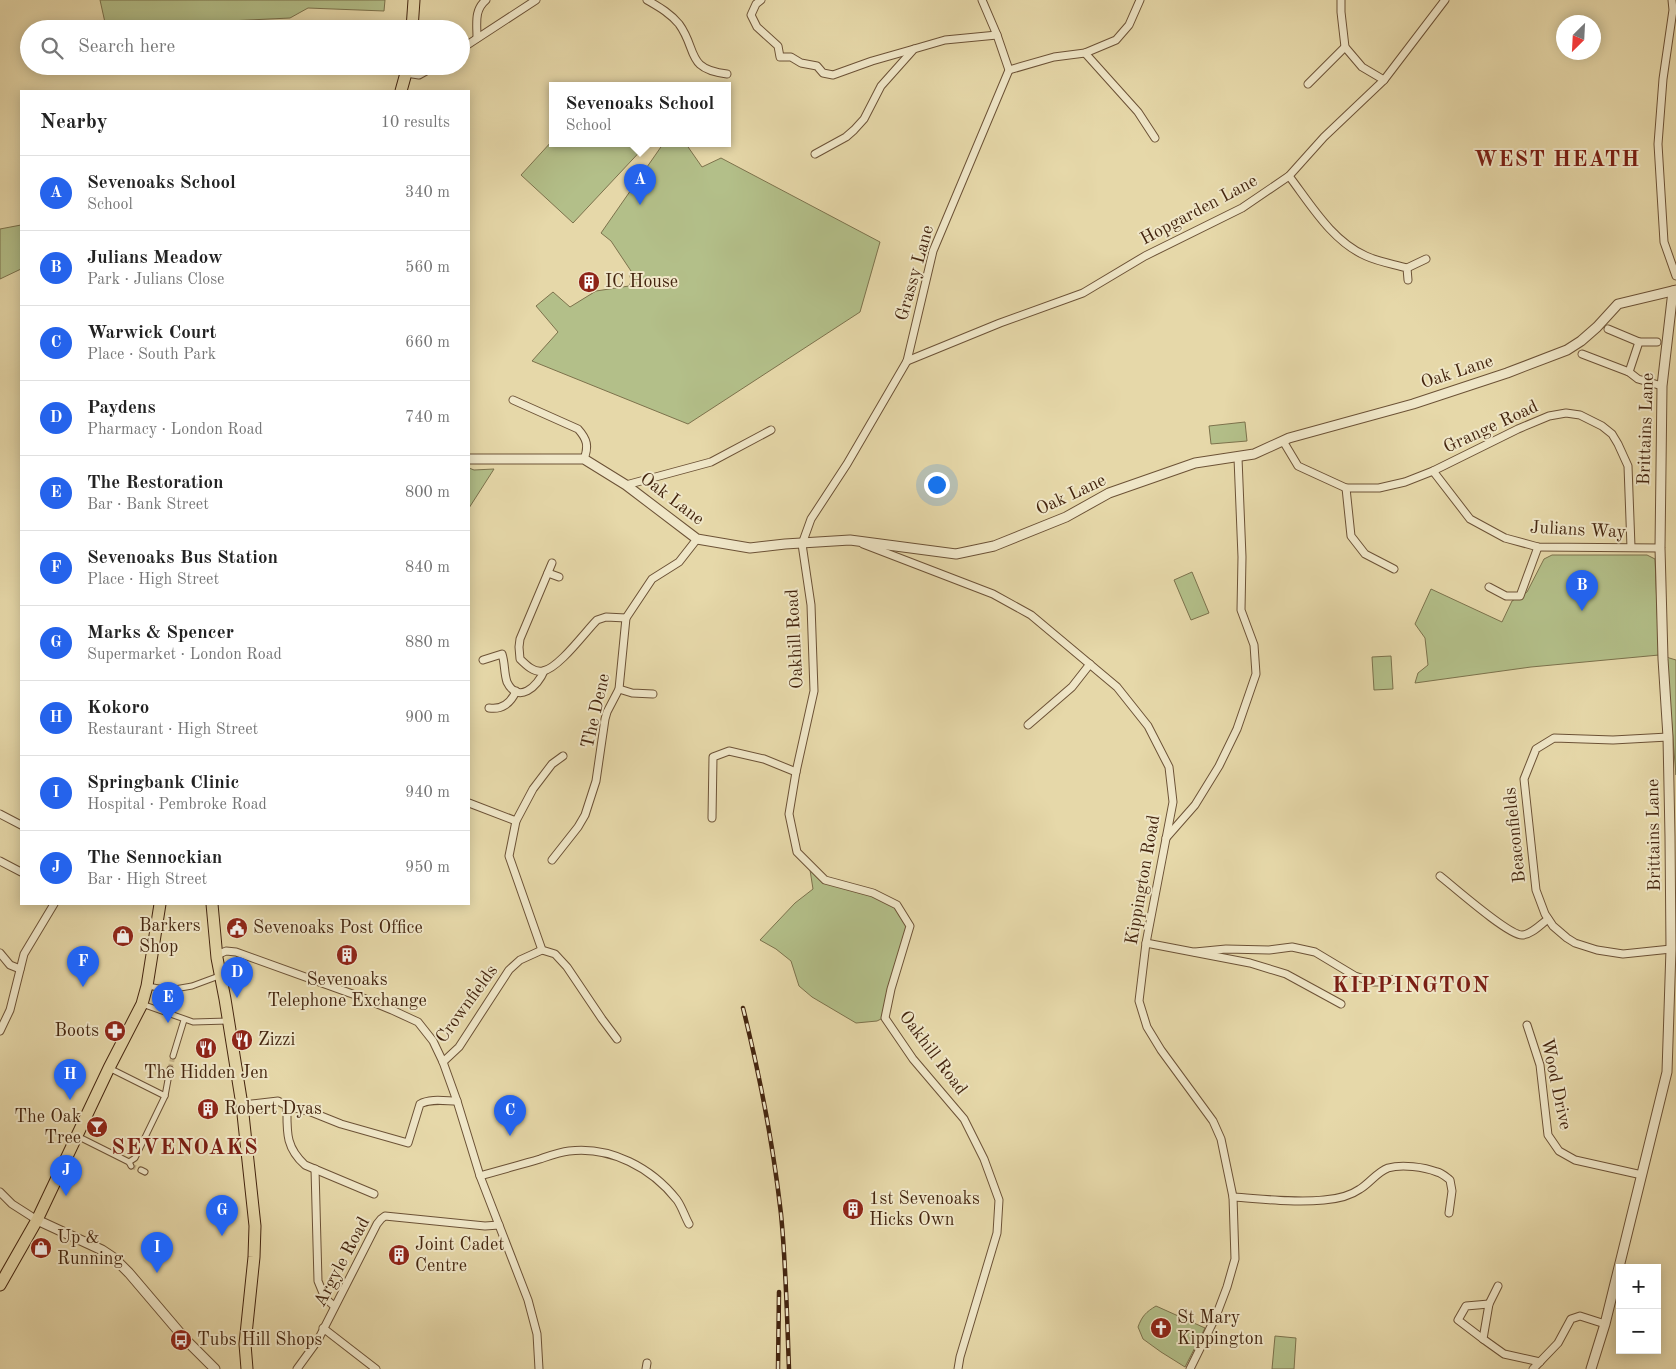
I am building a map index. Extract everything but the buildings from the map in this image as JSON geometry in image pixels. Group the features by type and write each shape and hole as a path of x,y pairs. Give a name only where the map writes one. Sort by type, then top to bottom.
{"main road":[{"path":"413,20 414,0"},
{"path":"401,90 406,75"},
{"path":"0,1285 37,1220 109,1068 142,1004 147,986 160,905"},
{"path":"212,905 220,976 242,1106 254,1226 254,1257 245,1354 247,1369"}],"street":[{"path":"477,38 476,17 481,5 486,0"},
{"path":"470,43 536,0"},
{"path":"647,0 666,11 679,24 698,64 705,69 727,74"},
{"path":"762,0 756,4 751,15 758,27 778,46 780,57 791,57 802,63 817,66 823,73 833,75 872,61 945,40 997,35"},
{"path":"982,0 1009,70 1054,57 1085,53 1116,40 1129,25 1140,0"},
{"path":"1341,0 1345,47 1362,67 1384,80"},
{"name":"Hopgarden Lane","path":"907,361 1000,323 1083,293 1145,256 1242,208 1289,176 1324,137 1384,80 1445,0"},
{"path":"1672,0 1673,10 1663,79 1658,144 1664,242 1676,276"},
{"path":"1308,84 1345,47"},
{"path":"815,154 854,130 864,119 881,86 914,49"},
{"path":"1085,53 1138,112 1155,138"},
{"name":"Grassy Lane","path":"802,544 811,519 847,464 907,361 933,251 1009,70"},
{"path":"1289,176 1328,227 1353,248 1366,256 1407,268 1426,259"},
{"path":"1407,268 1408,280"},
{"name":"Brittains Lane","path":"1591,1369 1605,1324 1667,1072 1671,949 1668,737 1662,658 1660,548 1662,386 1674,290"},
{"name":"Oak Lane","path":"584,459 626,485 697,539 750,548 850,540 956,554 994,546 1066,517 1109,493 1195,464 1254,454 1283,441 1413,404 1506,373 1561,352 1587,336 1618,304 1674,290"},
{"path":"1608,328 1639,342 1657,342"},
{"path":"1629,372 1639,342"},
{"path":"1582,354 1629,372 1638,379 1662,386"},
{"path":"470,459 584,459 588,444 585,436 578,429 513,400"},
{"name":"Grange Road","path":"1283,441 1298,466 1346,488 1385,487 1405,482 1433,471 1518,429 1549,416 1566,413 1580,415 1602,426 1612,434 1628,466 1631,547"},
{"path":"626,485 711,462 771,430"},
{"path":"1166,838 1195,804 1219,766 1237,729 1256,674 1254,645 1241,610 1242,557 1238,458"},
{"name":"Julians Way","path":"1433,471 1470,519 1505,538 1538,547 1660,548"},
{"path":"1346,488 1351,536 1365,554 1394,569"},
{"name":"The Dene","path":"552,860 585,815 596,781 607,712 619,688 626,618 652,579 679,562 697,539"},
{"name":"Kippington Road","path":"850,540 993,594 1031,615 1116,687 1148,726 1168,767 1173,802 1146,943 1139,1001 1148,1027 1161,1050 1213,1121 1221,1139 1232,1197 1235,1259 1228,1287 1190,1369"},
{"name":"Oakhill Road","path":"802,544 811,605 814,691 796,772 789,814 797,852 825,880 874,893 897,905 910,926 891,989 885,1018 913,1059 964,1118 984,1159 999,1200 997,1233 958,1369"},
{"path":"1489,587 1506,596 1520,596 1538,547"},
{"path":"552,563 520,639 520,659 529,668 544,671 557,664 597,620 606,617 626,618"},
{"path":"548,573 559,577"},
{"path":"483,660 502,654 506,680 511,688 516,691 528,691 534,687 541,680 544,671"},
{"path":"1028,725 1072,687 1090,664"},
{"path":"619,688 643,694 652,694"},
{"path":"488,708 500,708 508,704 516,691"},
{"path":"642,704 643,694"},
{"name":"Beaconfields","path":"1668,737 1613,740 1554,738 1536,749 1524,779 1536,890 1548,919 1567,938 1597,950 1623,954 1671,949"},
{"path":"712,818 713,757 729,751 764,759 796,772"},
{"path":"563,756 552,764 533,789 516,821 509,856 542,950 555,954 567,967 617,1039"},
{"path":"470,803 516,821"},
{"path":"0,814 20,824"},
{"path":"0,861 20,871"},
{"path":"1440,876 1516,934 1527,934 1548,919"},
{"path":"0,1032 10,1010 26,950 53,905"},
{"path":"1146,943 1250,963 1286,974 1341,1004"},
{"path":"1195,952 1226,949 1269,950 1292,947 1315,952 1355,976 1373,982 1395,979"},
{"name":"Crownfields","path":"443,1062 459,1046 509,970 520,960 542,950"},
{"path":"217,954 226,951 236,952 358,996 418,1022 433,1040 457,1101 480,1176 528,1300 537,1334 539,1369"},
{"path":"0,953 10,965 20,969"},
{"path":"147,986 169,990 192,986 220,976"},
{"path":"142,1004 193,1022 229,1021"},
{"path":"173,1056 184,1020"},
{"name":"Wood Drive","path":"1527,1025 1540,1065 1548,1135 1559,1151 1575,1160 1642,1175"},
{"path":"109,1068 165,1096"},
{"path":"77,1136 130,1164 135,1158 165,1096 170,1069"},
{"path":"242,1106 278,1101 287,1106 311,1112 341,1124 408,1143 422,1102 457,1101"},
{"path":"287,1106 288,1142 297,1158 315,1170 374,1194"},
{"path":"480,1176 569,1151 591,1151 613,1156 643,1169 661,1182 678,1202 689,1224"},
{"path":"1232,1197 1284,1201 1324,1200 1345,1197 1360,1189 1388,1168 1404,1166 1439,1172 1450,1180 1452,1191 1449,1213"},
{"path":"315,1170 318,1281 325,1298 334,1306"},
{"path":"0,1192 12,1204 37,1220 102,1250 114,1258 186,1340 215,1368"},
{"name":"Argyle Road","path":"297,1369 318,1340 380,1219 385,1216 485,1226 499,1225"},
{"path":"1483,1339 1489,1304 1498,1286"},
{"path":"1489,1304 1466,1306 1458,1320 1504,1354 1540,1362"},
{"path":"1533,1369 1558,1343 1571,1319 1580,1316 1605,1324"},
{"path":"324,1328 376,1369"},
{"path":"239,1369 245,1354"}],"green space":[{"path":"100,0 385,0 384,11 308,8 290,18 249,20 104,20"},
{"path":"549,144 549,147 644,147 573,223 521,175"},
{"path":"661,147 688,147 702,167 721,158 880,242 860,312 688,424 532,361 558,332 536,306 553,292 570,307 596,291 629,286 631,282 630,275 633,274 611,241 601,233"},
{"path":"20,225 20,269 0,279 0,229"},
{"path":"1245,422 1247,441 1211,444 1209,426"},
{"path":"470,468 494,469 470,506"},
{"path":"1552,555 1647,555 1655,559 1659,655 1531,667 1415,683 1418,673 1428,665 1425,638 1415,624 1431,589 1502,622 1512,601 1527,592 1544,559"},
{"path":"1192,572 1209,613 1191,620 1174,580"},
{"path":"1391,656 1393,689 1374,690 1372,657"},
{"path":"1666,657 1676,660 1676,775 1667,667"},
{"path":"812,868 824,881 896,904 909,926 885,1017 877,1021 856,1023 812,997 799,986 791,961 776,949 760,940 795,903 813,889 810,870"},
{"path":"1156,1306 1205,1328 1185,1367 1143,1339 1138,1327 1145,1315"},
{"path":"1275,1336 1296,1338 1294,1369 1272,1369"}],"tunnel":[{"path":"170,1069 173,1056"},
{"path":"131,1166 141,1170"}],"railway":[{"path":"743,1008 765,1110 778,1188 784,1252 789,1369"},
{"path":"778,1369 779,1292"}],"place":[{"name":"Sevenoaks School","path":"640,205"},
{"name":"IC House","path":"589,282"},
{"name":"Julians Meadow","path":"1582,611"},
{"name":"Sevenoaks Post Office","path":"237,928"},
{"name":"Barkers Shop","path":"123,936"},
{"name":"Sevenoaks Telephone Exchange","path":"347,955"},
{"name":"Sevenoaks Bus Station","path":"83,987"},
{"name":"Paydens","path":"237,998"},
{"name":"The Restoration","path":"168,1023"},
{"name":"Boots","path":"115,1031"},
{"name":"Zizzi","path":"242,1040"},
{"name":"The Hidden Jen","path":"206,1048"},
{"name":"Kokoro","path":"70,1100"},
{"name":"Robert Dyas","path":"208,1109"},
{"name":"The Oak Tree","path":"97,1127"},
{"name":"Warwick Court","path":"510,1136"},
{"name":"The Sennockian","path":"66,1196"},
{"name":"1st Sevenoaks Hicks Own","path":"853,1209"},
{"name":"Marks & Spencer","path":"222,1236"},
{"name":"Up & Running","path":"41,1248"},
{"name":"Joint Cadet Centre","path":"399,1255"},
{"name":"Springbank Clinic","path":"157,1273"},
{"name":"St Mary Kippington","path":"1161,1328"},
{"name":"Tubs Hill Shops","path":"181,1340"}],"district":[{"name":"WEST HEATH","path":"1557,160"},
{"name":"KIPPINGTON","path":"1411,986"},
{"name":"SEVENOAKS","path":"185,1148"}]}
